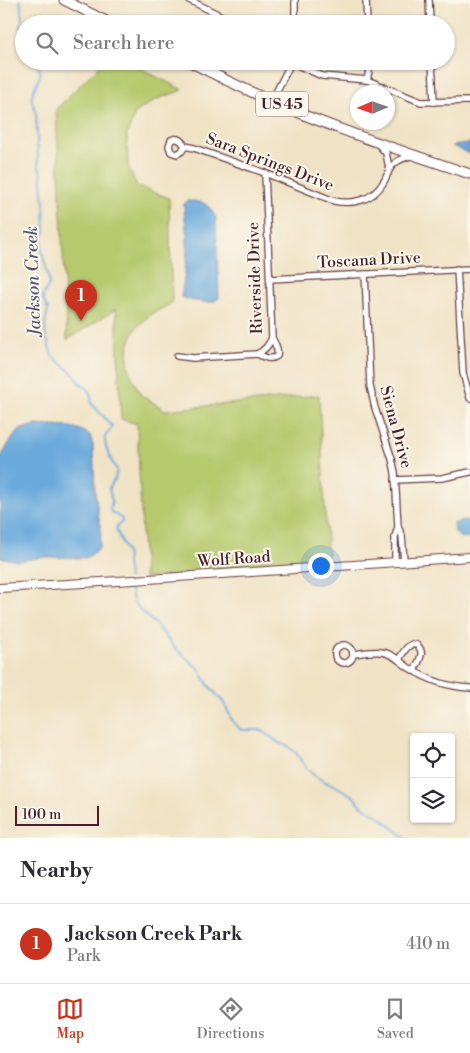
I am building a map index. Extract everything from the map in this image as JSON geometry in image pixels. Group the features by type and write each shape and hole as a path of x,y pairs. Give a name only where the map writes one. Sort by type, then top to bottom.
{"main road":[{"path":"64,0 94,15"},
{"name":"US 45","path":"206,70 325,123 377,143 470,174"},
{"name":"Wolf Road","path":"0,588 470,557"}],"street":[{"path":"189,0 220,15"},
{"path":"295,0 295,15"},
{"path":"366,0 367,15"},
{"path":"430,0 430,15"},
{"path":"272,100 288,70"},
{"path":"309,70 322,76 367,80 421,102 470,100"},
{"path":"367,80 369,70"},
{"path":"432,70 434,102"},
{"path":"377,143 386,153 390,168"},
{"name":"Sara Springs Drive","path":"185,146 265,173 343,203 356,202 376,192 384,183 390,168"},
{"path":"390,168 394,163 413,155"},
{"name":"Riverside Drive","path":"177,356 193,358 257,354 269,346 272,338 265,173"},
{"path":"457,269 463,373 470,398"},
{"name":"Toscana Drive","path":"270,279 470,269"},
{"name":"Siena Drive","path":"365,274 370,386 375,408 392,458 396,480 398,528 395,537 400,561"},
{"path":"257,354 268,359 274,359 277,356 278,352 272,338"},
{"path":"396,480 442,478 470,472"},
{"path":"398,660 411,644 419,646 421,656 414,671"},
{"path":"353,654 382,652 393,656 414,671 450,686 470,688"}],"green space":[{"path":"95,70 144,70 183,90 155,100 135,113 127,135 128,166 137,186 169,198 172,303 151,314 136,328 129,343 128,359 130,373 141,395 165,410 319,395 328,563 144,578 137,424 121,419 116,309 67,340 56,109"}],"water":[{"path":"470,143 470,154 452,146"},
{"path":"187,201 205,204 216,218 219,298 213,302 200,302 181,297 187,239 184,204"},
{"path":"35,425 71,427 90,435 93,445 95,491 101,532 100,546 86,558 44,557 17,561 0,557 0,459 19,430"},
{"path":"470,520 470,537 461,538 455,532 454,524"}],"waterway":[{"name":"Jackson Creek","path":"20,0 22,15"},
{"name":"Jackson Creek","path":"40,70 40,76 32,94 32,101 36,113 38,162 44,203 45,231 42,241 42,252 49,284 43,296 48,309 45,325 46,336 52,356 76,376 79,383 85,386 90,393 92,404 112,426 105,436 107,450 117,470 115,479 109,488 112,502 110,509 111,512 122,519 122,522 116,529 126,552 129,579"},
{"name":"Jackson Creek","path":"130,584 133,601 176,649 199,669 209,686 224,703 232,720 241,730 259,730 279,743 288,746 315,776 353,796 362,806 406,838"}],"place":[{"name":"Jackson Creek Park","path":"81,321"}]}
